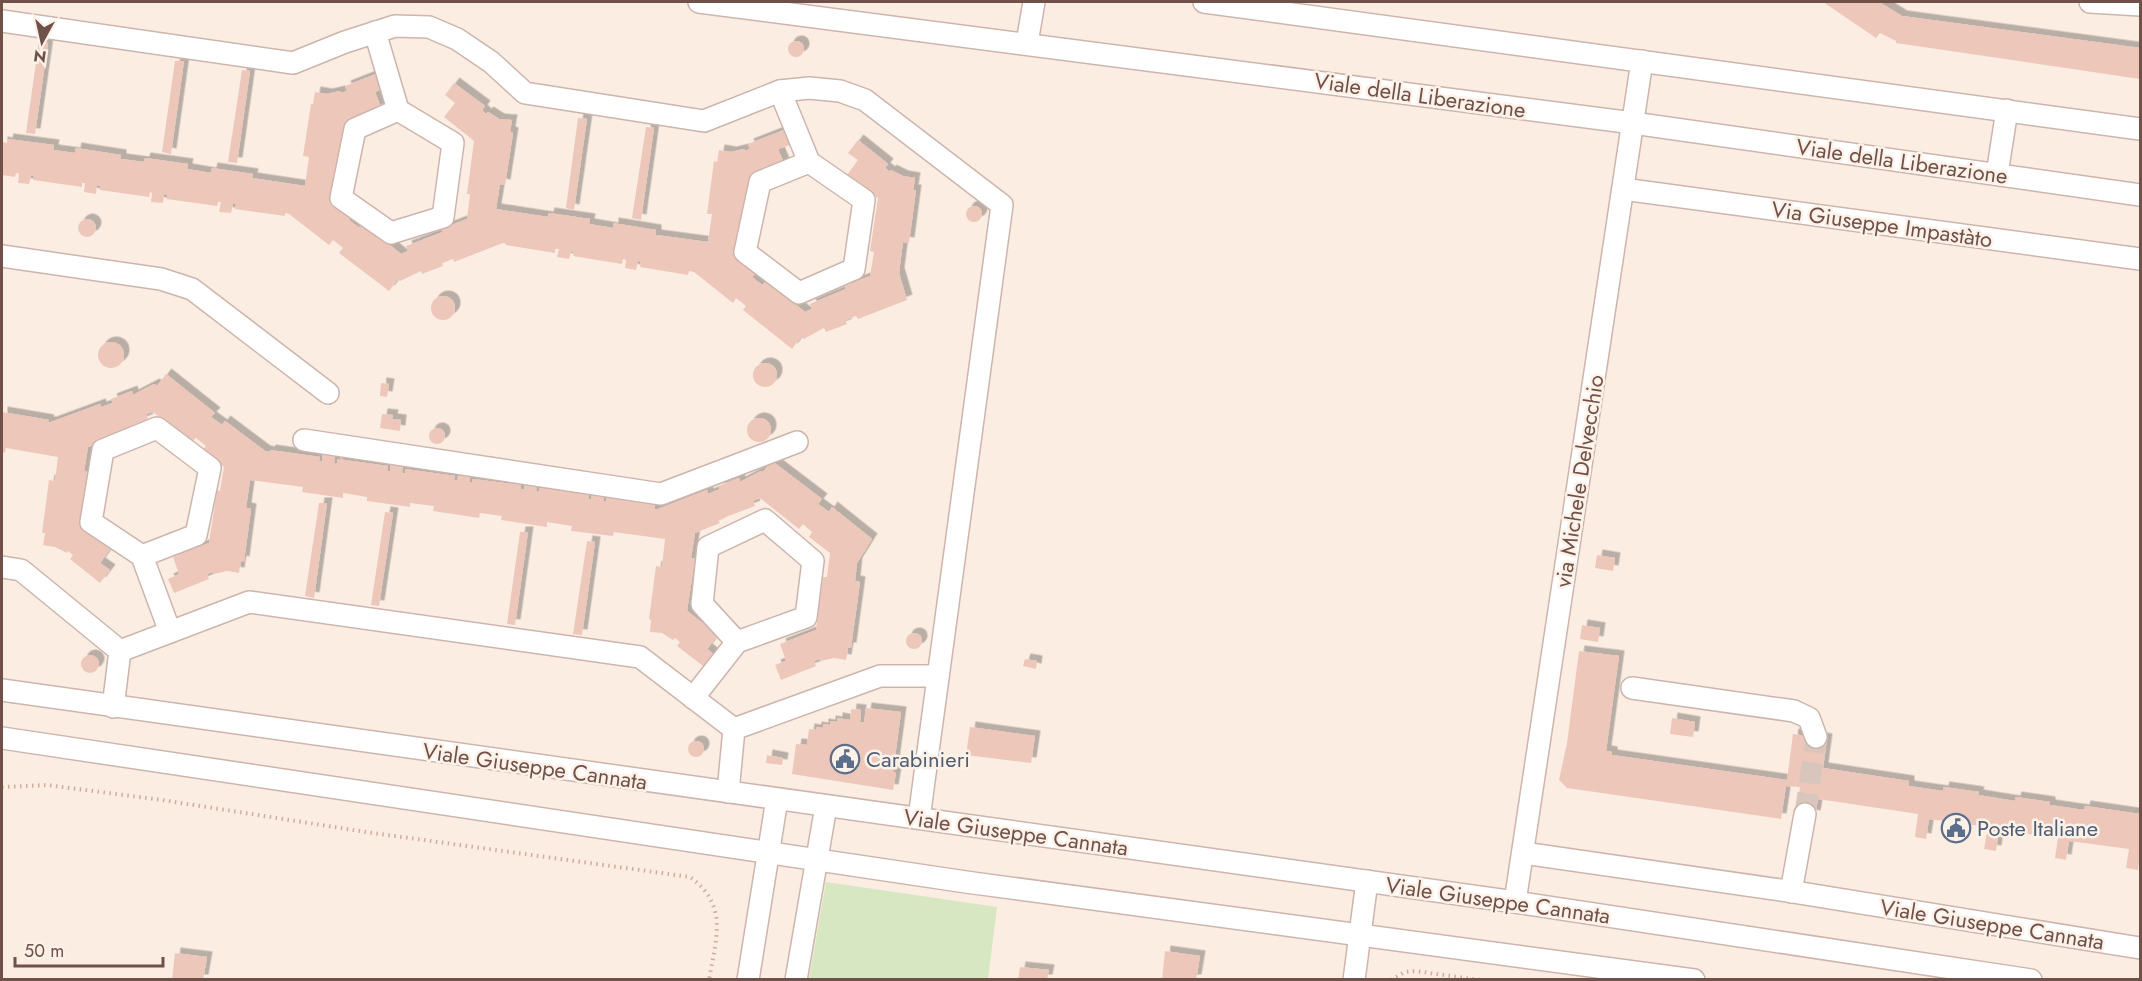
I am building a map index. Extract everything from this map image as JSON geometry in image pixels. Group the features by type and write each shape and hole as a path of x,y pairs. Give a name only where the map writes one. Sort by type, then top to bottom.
{"street":[{"name":"Viale della Liberazione","path":"699,2 839,10 1027,43 1633,123 2140,195"},
{"path":"1027,43 1034,2"},
{"path":"1204,2 1226,3 2140,129"},
{"path":"2091,2 2140,5"},
{"path":"2,21 293,63 395,26 429,27 457,39 491,62 525,93 704,121 780,92 809,88 840,91 865,100 1002,205 919,818"},
{"path":"375,32 398,110 453,144 443,217 391,233 342,198 355,129 398,110"},
{"name":"via Michele Delvecchio","path":"1515,902 1642,61"},
{"path":"780,92 809,162 864,200 854,269 799,293 745,252 760,182 809,162"},
{"path":"1997,174 2007,110"},
{"name":"Via Giuseppe Impastàto","path":"1623,189 2140,259"},
{"path":"2,256 161,279 192,289 328,393"},
{"path":"142,556 196,535 210,468 157,428 103,450 91,522 142,556 170,632"},
{"path":"304,440 661,494 797,442"},
{"path":"693,698 737,642 806,617 813,561 765,520 708,547 702,604 737,642"},
{"path":"2,567 21,570 120,651"},
{"path":"120,651 249,603 640,657 734,729"},
{"path":"113,707 120,651"},
{"path":"734,729 880,676 938,676"},
{"path":"1632,688 1794,711 1809,718 1816,737"},
{"name":"Viale Giuseppe Cannata","path":"2,690 1515,902 2031,980"},
{"path":"728,792 734,729"},
{"path":"2,738 768,853 1694,980"},
{"path":"748,980 777,799"},
{"path":"795,980 826,806"},
{"path":"1791,892 1805,814"},
{"name":"Viale Giuseppe Cannata","path":"1523,853 1791,892 2140,948"},
{"path":"1354,980 1367,881"}],"path":[{"path":"2,786 47,785 162,800 366,832 690,877 702,886 717,912 718,926 709,980"},
{"path":"1391,980 1405,972 1415,971 1480,980"}],"green space":[{"path":"826,882 997,907 988,979 809,979"}],"building":[{"path":"1823,2 1879,2 1902,16 2140,48 2140,79 1896,43 1880,33 1876,38"},
{"path":"39,41 48,43 35,134 26,133"},
{"path":"793,41 799,41 804,49 802,55 793,57 788,52 788,46"},
{"path":"175,61 184,61 171,154 162,152"},
{"path":"242,70 250,71 237,163 228,162"},
{"path":"381,72 386,87 375,92 381,108 345,122 338,175 334,175 331,199 352,215 349,220 359,228 362,223 401,254 408,251 406,246 443,232 441,229 467,219 470,194 467,194 474,141 444,117 455,103 445,95 454,83 485,106 482,110 486,114 488,112 499,119 512,120 510,132 513,133 505,185 500,184 496,209 548,217 549,213 590,219 589,224 613,228 613,223 656,230 656,235 708,242 712,214 707,214 714,161 717,162 719,150 731,152 744,149 745,151 750,149 748,144 784,130 790,145 778,149 785,166 749,180 741,233 738,232 734,256 756,273 752,277 762,285 766,281 805,312 812,309 810,304 870,276 874,252 870,251 878,198 847,175 858,160 848,153 858,140 888,164 885,168 890,172 891,170 903,176 915,178 913,190 916,190 909,243 903,242 899,273 907,300 858,319 856,316 845,320 847,324 826,332 824,328 804,339 801,337 792,349 743,310 746,306 736,298 733,303 694,272 689,271 688,275 640,267 641,262 638,261 636,270 625,268 626,260 623,259 622,264 573,256 574,252 571,252 569,259 557,257 559,249 555,249 555,253 503,243 454,262 453,259 442,263 443,266 422,274 421,271 400,281 398,279 389,291 339,253 343,248 333,240 329,245 289,214 285,213 285,216 235,209 236,204 233,204 231,213 219,212 221,202 218,202 217,206 167,199 167,195 164,194 163,203 151,202 152,193 150,192 149,197 100,190 100,186 97,185 96,194 84,192 85,183 82,183 82,187 33,180 34,176 31,176 29,184 18,183 19,174 16,173 15,177 2,175 2,142 7,143 8,139 54,145 53,150 75,153 76,148 121,155 121,159 144,162 145,158 188,164 187,169 211,173 212,168 253,174 252,178 305,186 309,157 303,156 315,92 327,94 340,91 341,93 347,91 345,86"},
{"path":"578,118 587,119 574,210 566,208"},
{"path":"646,127 654,128 641,220 632,218"},
{"path":"974,206 980,208 982,214 980,220 974,222 968,220 966,214 968,208"},
{"path":"87,219 93,222 96,228 93,234 87,237 81,234 78,228 81,222"},
{"path":"443,296 452,299 455,308 452,317 443,320 434,317 431,308 434,299"},
{"path":"111,342 120,346 124,355 120,364 111,368 102,364 98,355 102,346"},
{"path":"765,363 774,366 777,375 774,384 765,387 756,384 753,375 756,366"},
{"path":"166,374 215,413 211,417 222,425 225,421 265,451 320,457 319,461 322,461 323,452 335,454 334,463 337,464 337,459 388,466 387,471 390,471 391,462 403,464 402,473 405,473 405,469 455,476 454,480 457,481 459,472 471,473 469,482 472,483 473,479 521,485 521,489 524,490 525,481 537,483 536,491 539,492 539,488 589,495 588,499 591,499 593,491 605,492 603,501 607,498 655,505 655,509 658,509 707,490 708,494 720,489 718,486 739,478 740,482 763,472 772,461 822,499 818,504 829,512 832,507 872,539 857,563 855,581 860,582 851,648 848,648 846,660 834,658 821,661 820,659 814,661 816,666 781,680 775,665 786,661 780,644 816,630 823,577 827,577 830,553 809,537 812,532 803,524 799,529 760,498 753,501 755,506 718,520 720,523 695,533 691,558 695,558 687,611 718,635 707,649 717,657 707,669 677,646 680,642 675,638 673,640 662,633 650,632 651,620 649,619 656,566 662,567 665,539 614,532 613,536 571,531 572,526 547,522 547,527 501,520 502,516 480,513 479,518 433,511 434,506 410,503 410,507 367,501 367,497 343,493 343,498 302,492 303,487 250,480 246,508 251,509 244,562 241,561 239,573 227,571 214,574 213,572 207,574 209,579 174,593 168,579 179,574 173,557 209,543 217,490 220,491 224,467 202,450 206,446 196,438 192,442 153,412 146,414 148,419 88,447 84,471 88,472 80,525 111,548 100,563 110,570 100,583 70,559 73,555 68,551 67,553 55,547 43,545 45,533 42,533 49,480 55,481 58,457 6,448 5,453 2,452 2,412 51,422 100,404 101,407 113,403 111,399 132,391 133,395 154,384 157,386"},
{"path":"381,383 389,384 387,397 380,396"},
{"path":"382,414 393,415 392,419 401,420 400,431 380,428"},
{"path":"759,418 768,421 771,430 768,439 759,442 750,439 747,430 750,421"},
{"path":"434,428 440,428 445,436 443,442 434,444 429,439 429,433"},
{"path":"319,503 327,503 314,598 305,596"},
{"path":"385,512 393,513 379,606 371,605"},
{"path":"520,532 528,532 515,625 507,624"},
{"path":"587,541 595,542 582,635 573,634"},
{"path":"1597,555 1615,558 1613,571 1595,568"},
{"path":"1582,625 1600,628 1598,642 1580,639"},
{"path":"911,633 917,633 922,641 920,647 911,649 906,644 906,638"},
{"path":"1579,651 1619,656 1606,751 1612,752 1612,755 1787,780 1793,734 1827,739 1823,768 1909,781 1909,786 1943,791 1944,787 1979,792 1978,795 2015,801 2016,797 2084,810 2085,806 2140,814 2138,870 2126,868 2129,849 2069,841 2066,860 2055,858 2058,838 1999,830 1996,851 1984,849 1988,827 1929,819 1926,839 1915,837 1918,814 1818,799 1815,816 1796,813 1800,787 1786,786 1781,819 1567,788 1559,780 1567,743"},
{"path":"90,655 96,658 99,664 96,670 90,673 84,670 81,664 84,658"},
{"path":"1025,659 1037,661 1036,669 1023,666"},
{"name":"Carabinieri","path":"866,708 901,712 893,772 896,773 893,790 792,774 796,744 807,745 809,729 823,728 823,724 830,725 830,721 837,722 837,718 850,720 851,709 861,710 860,722 864,722"},
{"path":"1672,718 1695,722 1693,737 1670,734"},
{"path":"970,727 1035,736 1031,763 966,755"},
{"path":"693,741 699,741 704,749 702,755 693,757 688,752 688,746"},
{"path":"767,755 783,758 782,765 766,763"},
{"path":"1165,951 1200,956 1196,980 1162,980"},
{"path":"175,953 207,957 203,980 172,980"},
{"path":"1020,967 1049,970 1047,980 1018,980"}],"tunnel":[{"path":"1805,814 1816,737"}],"place":[{"name":"Carabinieri","path":"845,759"},
{"name":"Poste Italiane","path":"1956,828"}]}
